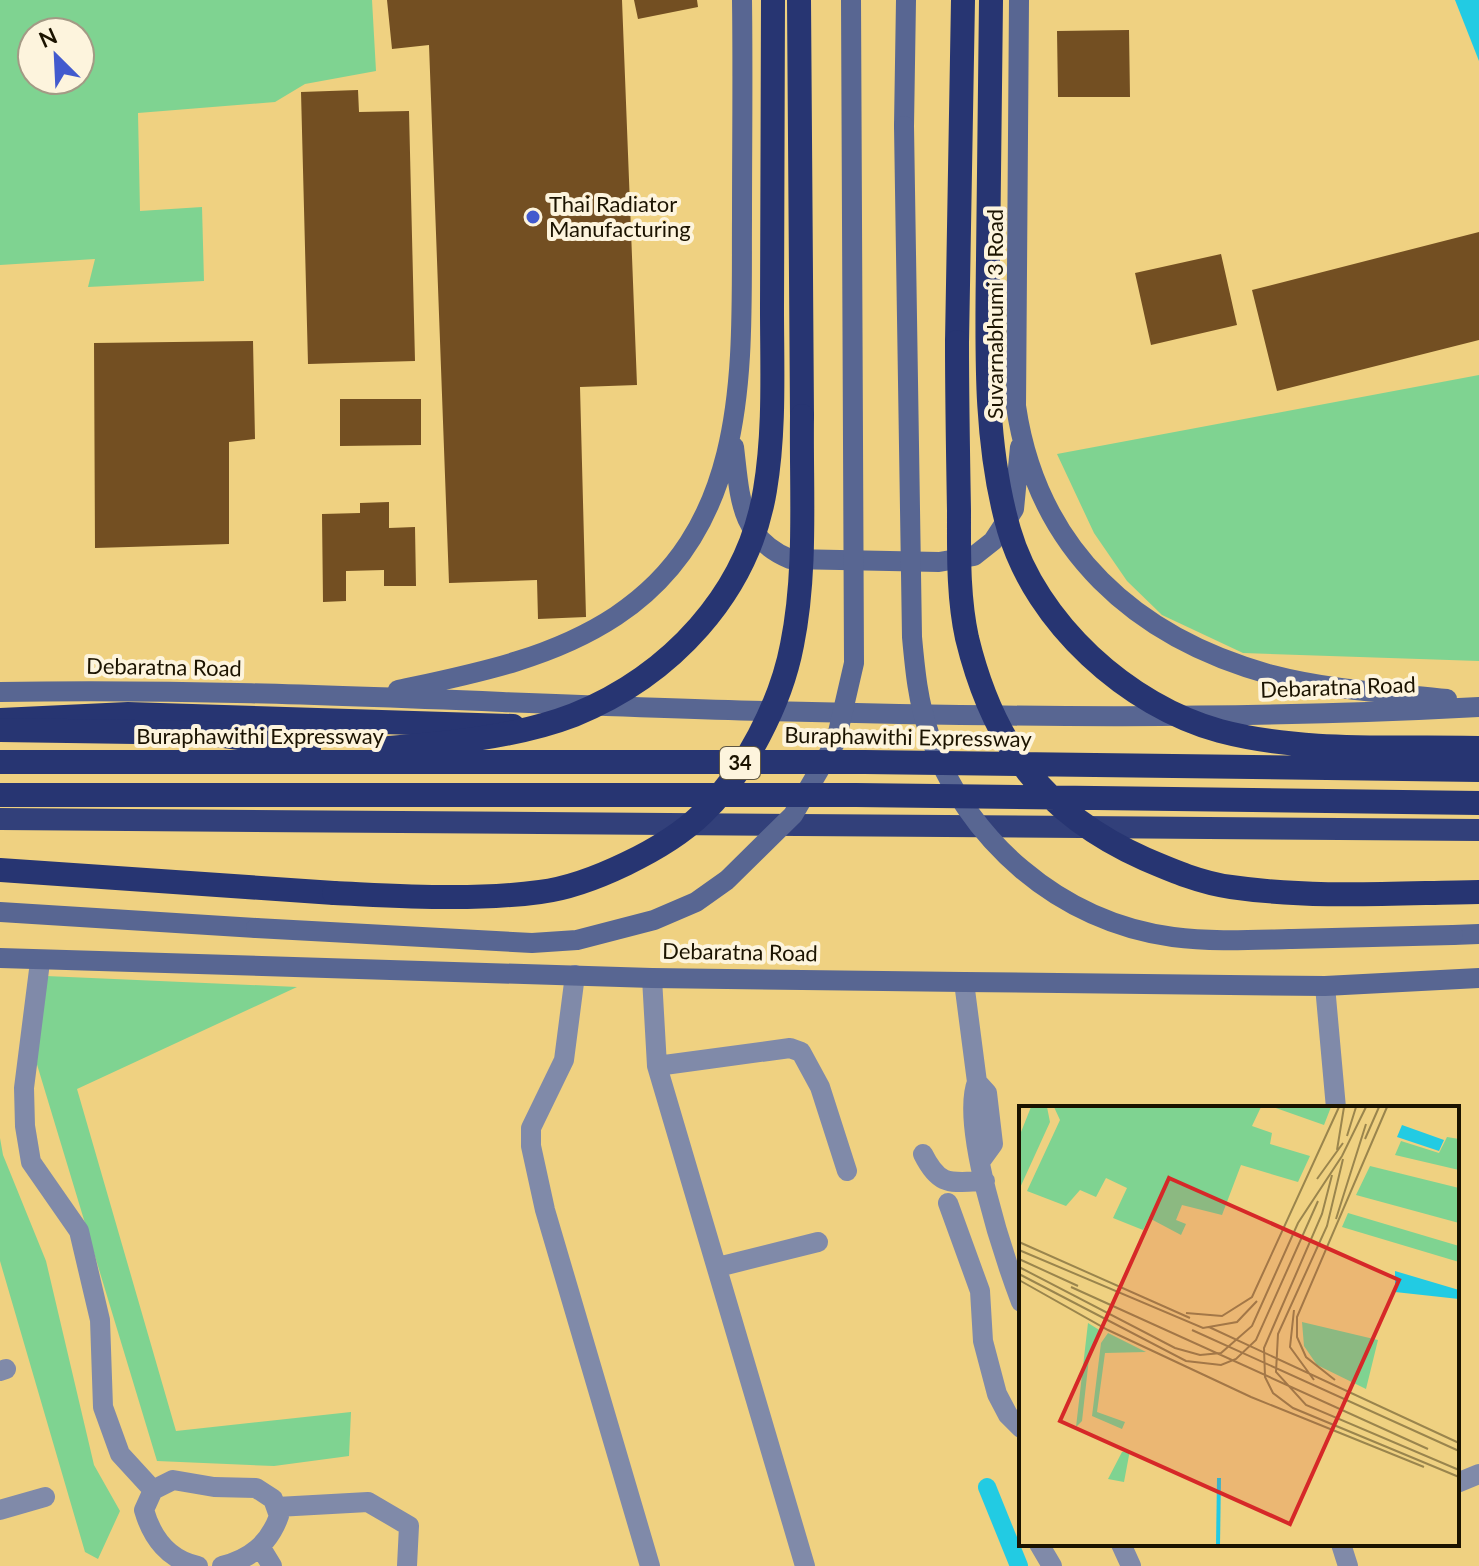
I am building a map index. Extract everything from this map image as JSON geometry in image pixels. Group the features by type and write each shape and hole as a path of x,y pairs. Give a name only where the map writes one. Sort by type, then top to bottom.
{"highway":[{"path":"0,730 203,733 278,745 365,749 443,742 543,724 607,699 642,678 694,634 732,585 757,525 765,491 772,418 773,0"},
{"path":"0,870 428,897 542,892 595,877 654,848 702,814 759,738 782,684 799,598 802,416 799,0"},
{"path":"963,0 957,342 959,578 967,637 980,680 1017,759 1066,814 1100,836 1187,877 1278,893 1479,892"},
{"path":"991,0 987,353 996,470 1009,532 1029,576 1054,617 1084,649 1145,697 1188,720 1220,731 1301,743 1479,748"},
{"path":"0,720 128,714 437,726 543,724"},
{"name":"Buraphawithi Expressway","path":"0,760 865,762 1479,770"},
{"path":"0,795 856,795 1479,803"},
{"path":"0,819 1479,830"}],"main road":[{"path":"367,697 478,673 530,657 576,638 616,616 652,586 693,534 716,491 732,439 741,347 742,0"},
{"path":"0,912 532,943 615,932 696,902 727,880 793,815 836,741 854,663 851,0"},
{"path":"906,0 904,126 912,637 917,685 929,733 955,792 991,842 1026,874 1073,905 1124,925 1171,937 1217,940 1479,934"},
{"name":"Suvarnabhumi 3 Road","path":"1019,0 1016,406 1021,439 1036,482 1069,546 1116,596 1165,633 1215,658 1275,676 1479,705"},
{"path":"732,439 747,522 768,550 790,559 939,562 974,556 1005,526 1014,509 1021,439"},
{"name":"Debaratna Road","path":"0,692 367,697 767,711 1284,717 1479,705"},
{"name":"Debaratna Road","path":"0,958 40,962 233,963 652,978 1325,986 1479,978"}],"street":[{"path":"40,962 24,1088 25,1126 31,1162 79,1231 100,1320 103,1407 120,1454 153,1490"},
{"path":"575,975 564,1060 531,1128 531,1146 545,1210 650,1566"},
{"path":"652,978 657,1066 805,1566"},
{"path":"964,982 977,1082 971,1096 983,1171 997,1233 1019,1296"},
{"path":"1325,986 1336,1106"},
{"path":"657,1066 790,1048 801,1052 820,1087 847,1171"},
{"path":"923,1154 939,1179 947,1182 983,1171"},
{"path":"948,1203 980,1291 983,1341 997,1394 1008,1415 1019,1426"},
{"path":"718,1267 818,1242"},
{"path":"1459,1482 1479,1474"},
{"path":"190,1565 163,1547 148,1524 145,1501 153,1490 173,1480 256,1488 267,1492 277,1507 275,1526 261,1548 239,1562 222,1566"},
{"path":"0,1510 45,1497"},
{"path":"277,1507 368,1502 409,1526 407,1566"},
{"path":"1040,1546 1052,1566"},
{"path":"1122,1546 1130,1566"},
{"path":"1342,1546 1348,1566"},
{"path":"261,1548 272,1566"}],"green space":[{"path":"0,0 372,0 376,71 305,84 275,102 138,113 140,211 202,207 204,281 88,287 95,259 0,265"},
{"path":"1479,375 1479,661 1243,653 1162,615 1127,581 1094,533 1057,454"},
{"path":"46,976 297,987 77,1089 176,1431 351,1412 349,1456 274,1466 157,1461 32,1048"},
{"path":"0,1138 3,1155 46,1261 94,1465 120,1511 98,1559 85,1552 0,1261"}],"water":[{"path":"1455,0 1479,0 1479,61"}],"building":[{"name":"Thai Radiator Manufacturing","path":"387,0 622,0 637,385 580,387 586,617 538,619 537,580 449,583 429,45 392,49"},
{"path":"634,0 697,0 698,7 638,19"},
{"path":"1129,30 1130,97 1058,97 1057,31"},
{"path":"358,90 359,112 409,111 415,361 308,364 301,92"},
{"path":"1479,232 1479,340 1277,391 1252,290"},
{"path":"1221,254 1237,325 1151,345 1135,273"},
{"path":"253,341 255,439 229,442 229,544 95,548 94,343"},
{"path":"340,399 421,399 421,445 340,446"},
{"path":"389,502 389,528 415,527 416,586 384,586 384,570 346,571 346,601 323,602 322,514 360,513 360,503"}],"waterway":[{"path":"987,1487 1019,1566"}],"place":[{"name":"Thai Radiator Manufacturing","path":"533,217"}]}
